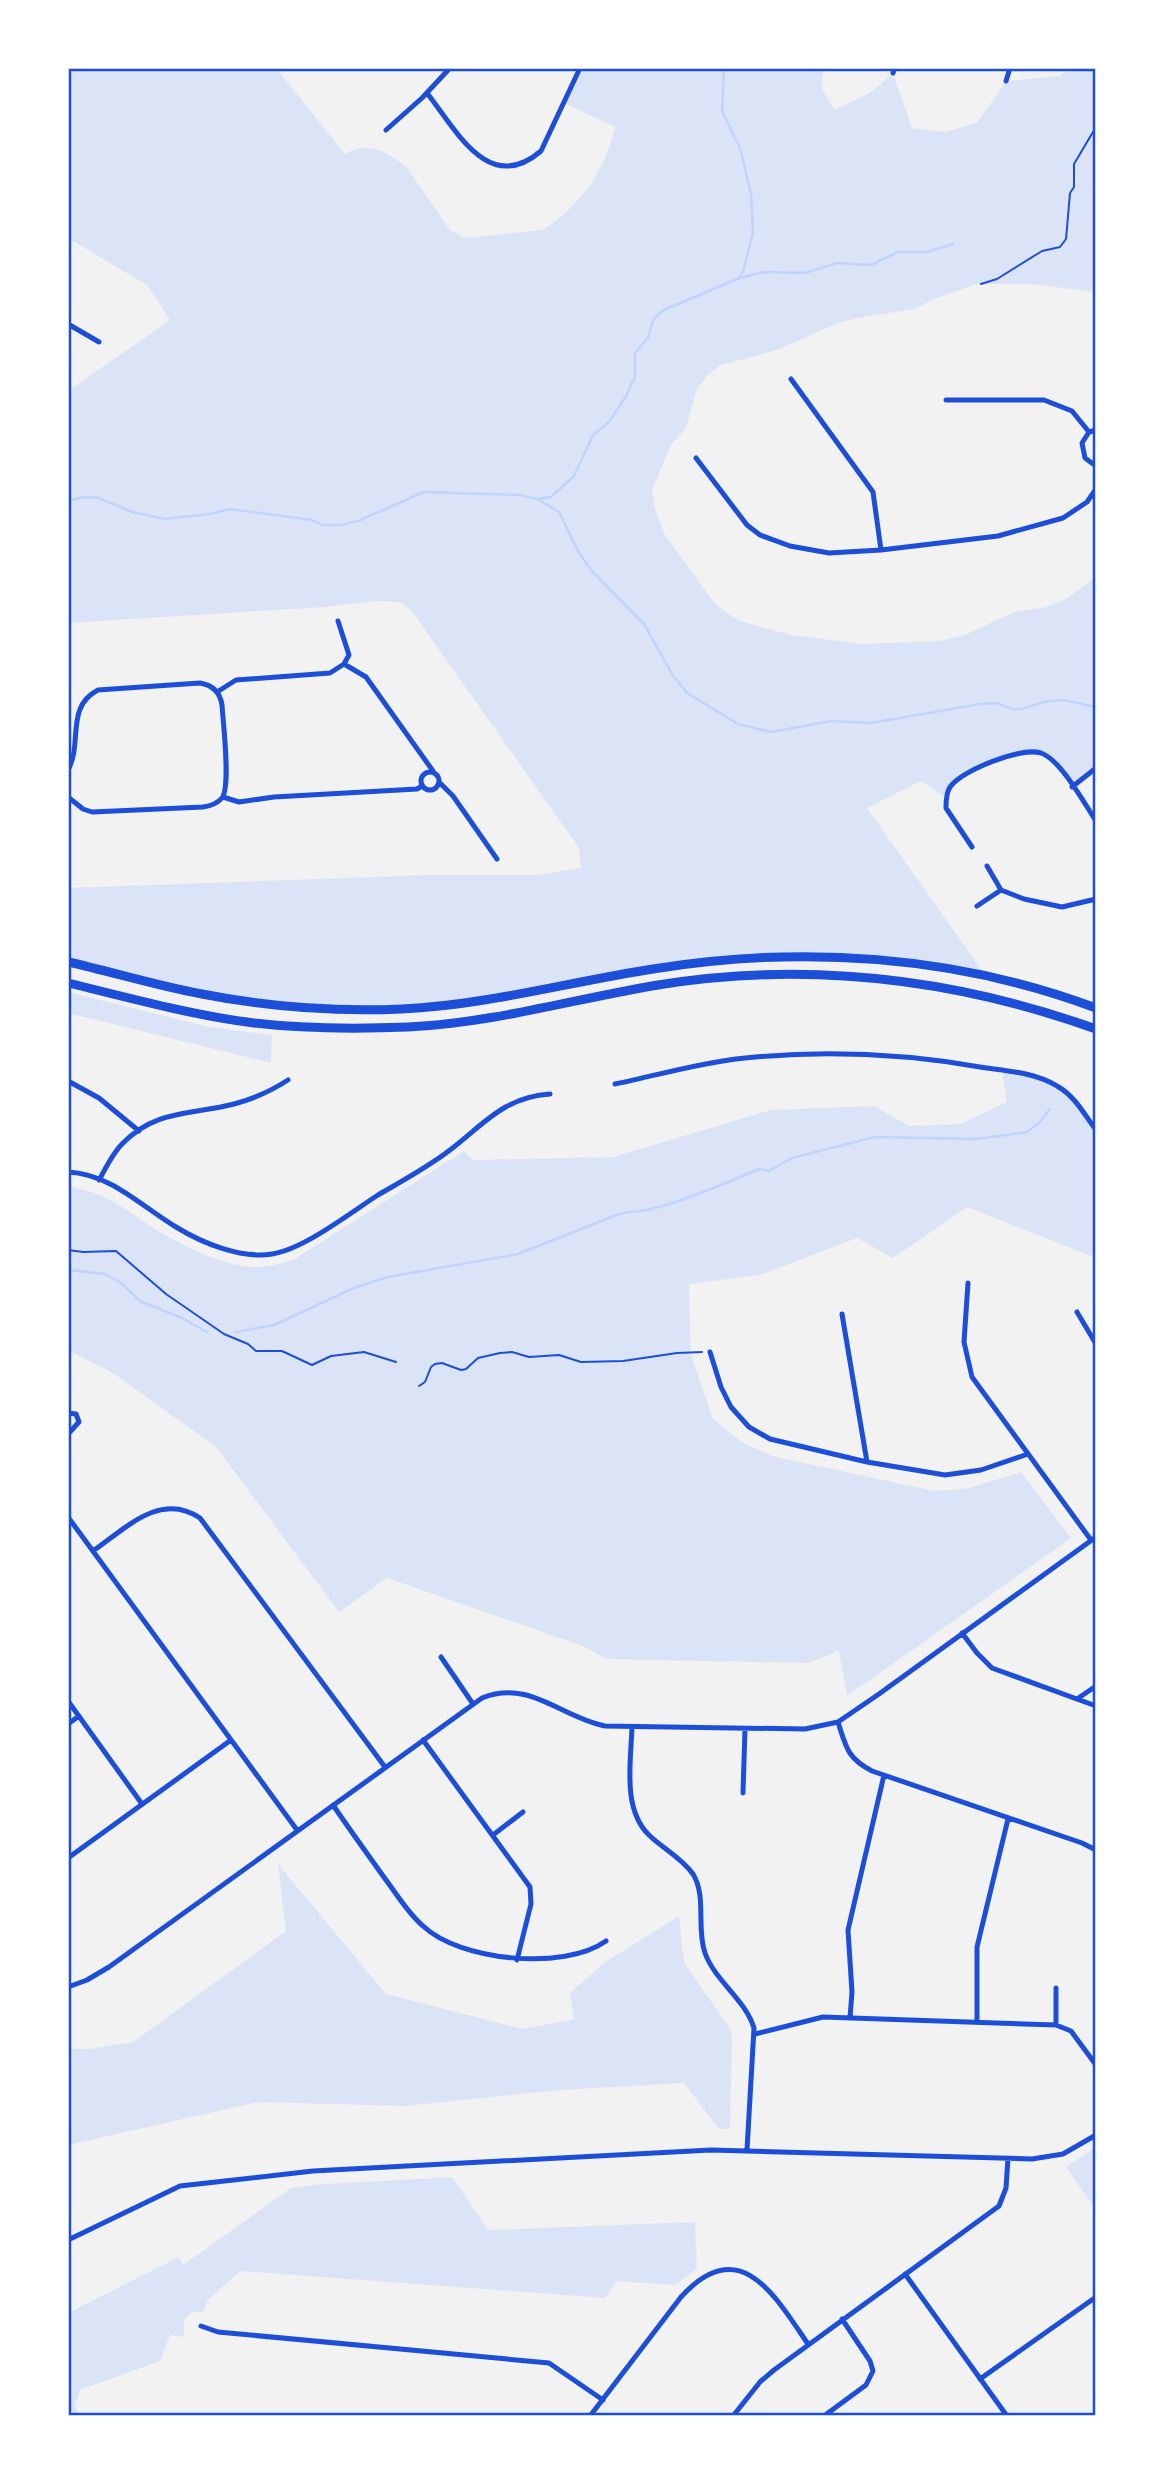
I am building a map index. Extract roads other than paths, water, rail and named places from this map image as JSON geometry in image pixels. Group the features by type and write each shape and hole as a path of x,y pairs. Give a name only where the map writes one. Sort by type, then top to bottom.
{"main road":[{"path":"68,962 251,1003 369,1010 438,1007 510,997 653,969 699,963 769,957 833,957 957,970 1046,990 1096,1008"},
{"path":"68,983 140,1002 228,1019 289,1027 367,1028 481,1020 658,985 733,976 834,976 928,984 986,995 1034,1007 1096,1029"}],"street":[{"path":"386,130 450,68"},
{"path":"427,93 484,161 497,166 518,166 541,151 580,68"},
{"path":"1006,81 1010,68"},
{"path":"68,324 99,342"},
{"path":"791,379 873,492 881,550"},
{"path":"946,400 1044,400 1072,411 1092,431 1082,443 1085,458 1096,466"},
{"path":"696,458 747,525 760,535 790,546 829,553 881,550 998,536 1063,518 1087,502 1096,489"},
{"path":"217,692 236,680 330,673 344,664 349,654 338,621"},
{"path":"344,664 366,677 497,859"},
{"path":"68,770 75,754 77,714 80,705 92,694 107,689 200,683 211,686 217,692 222,705 226,781 223,797 209,806 92,812 82,809 68,797"},
{"path":"972,847 946,808 950,787 985,763 1030,752 1040,753 1057,765 1096,821"},
{"path":"1072,787 1096,768"},
{"path":"422,786 423,775 433,771"},
{"path":"422,786 428,790 435,789 440,783"},
{"path":"223,797 239,803 274,797 417,789 422,786"},
{"path":"987,866 1001,890 1024,899 1062,907 1096,899"},
{"path":"977,906 1001,890"},
{"path":"615,1084 746,1058 842,1053 924,1059 1048,1081 1073,1098 1096,1130"},
{"path":"99,1180 117,1150 139,1131 168,1116 234,1104 262,1095 288,1080"},
{"path":"68,1081 99,1098 139,1131"},
{"path":"68,1172 99,1180 132,1195 184,1231 239,1253 272,1254 299,1245 442,1156 480,1123 504,1107 530,1096 550,1094"},
{"path":"68,1987 109,1967 473,1704 490,1695 520,1693 538,1698 584,1721 605,1726 806,1729 838,1722 1093,1539 980,1390 970,1372 964,1342 968,1283"},
{"path":"1077,1312 1096,1344"},
{"path":"842,1314 867,1462"},
{"path":"710,1352 725,1397 740,1419 748,1427 778,1442 867,1462 945,1475 971,1473 1028,1454"},
{"path":"68,1413 73,1412 79,1419 76,1427 68,1433"},
{"path":"93,1551 156,1509 181,1510 200,1518 385,1767"},
{"path":"68,1517 297,1830"},
{"path":"962,1633 976,1653 992,1668 1096,1706"},
{"path":"441,1657 473,1704"},
{"path":"1077,1699 1096,1686"},
{"path":"68,1701 142,1804"},
{"path":"68,1724 79,1716"},
{"path":"838,1722 852,1758 863,1766 1096,1850"},
{"path":"632,1727 631,1784 634,1810 645,1831 683,1863 695,1877 699,1891 704,1951 749,2015 755,2034 747,2150"},
{"path":"743,1793 745,1729"},
{"path":"68,1858 231,1740"},
{"path":"423,1740 525,1877 531,1890 531,1903 517,1960"},
{"path":"850,2018 852,1992 848,1930 884,1775"},
{"path":"332,1805 407,1909 425,1929 439,1938 458,1946 517,1960 576,1955 591,1951 606,1941"},
{"path":"493,1835 523,1812"},
{"path":"977,2022 977,1947 1008,1819"},
{"path":"1056,1988 1056,2025"},
{"path":"755,2034 823,2017 1056,2025 1071,2031 1096,2065"},
{"path":"68,2240 157,2196 188,2184 313,2171 747,2150 1007,2158 1055,2156 1072,2150 1096,2135"},
{"path":"733,2416 760,2382 808,2344 999,2206 1006,2188 1007,2158"},
{"path":"590,2416 681,2297 698,2281 714,2272 743,2272 761,2281 808,2344"},
{"path":"905,2274 1007,2416"},
{"path":"980,2379 1096,2297"},
{"path":"824,2416 866,2385 873,2371 870,2361 842,2319"},
{"path":"201,2326 218,2332 549,2363 603,2400"}],"waterway":[{"path":"724,68 722,111 740,148 751,194 753,233 743,272 739,277"},
{"path":"68,501 84,497 99,498 132,512 165,519 229,509 312,520 322,525 340,525 358,521 424,492 520,495 537,499 551,497 574,476 593,435 609,422 625,398 635,377 635,353 648,338 653,320 664,310 737,279 763,272 805,273 837,263 871,265 898,252 927,252 953,244"},
{"path":"539,500 559,512 579,553 592,571 644,624 672,674 687,693 738,724 771,732 832,721 871,723 980,704 997,703 1012,709 1021,709 1048,701 1064,700 1096,707"},
{"path":"236,1332 274,1325 354,1288 388,1277 518,1254 619,1214 647,1210 678,1201 759,1169 769,1171 792,1158 875,1137 976,1139 1027,1132 1040,1122 1050,1109"},
{"path":"68,1270 105,1274 120,1282 140,1301 180,1317 207,1332"}]}
